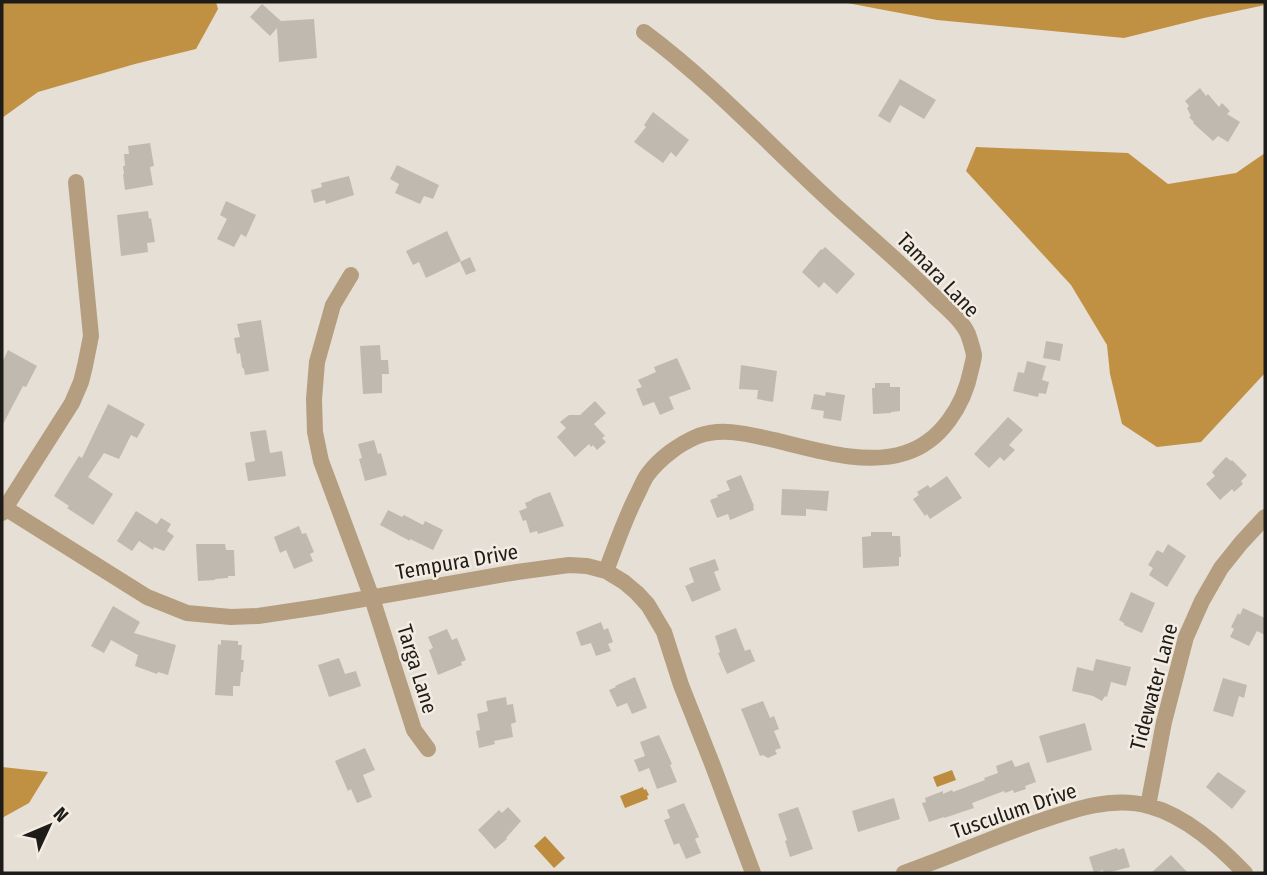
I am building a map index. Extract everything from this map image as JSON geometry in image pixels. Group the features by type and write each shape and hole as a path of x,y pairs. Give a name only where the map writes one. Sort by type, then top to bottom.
{"street":[{"name":"Tamara Lane","path":"606,571 647,474 669,452 686,442 715,432 737,432 873,459 909,452 932,438 951,419 970,379 974,356 967,333 954,315 701,77 644,32"},
{"path":"3,509 72,402 85,366 91,336 76,182"},
{"name":"Targa Lane","path":"351,275 333,305 317,362 315,432 321,461 372,598 414,730 428,749"},
{"name":"Tempura Drive","path":"3,509 147,597 187,612 231,617 258,616 569,565 606,571 637,593 664,632 681,685 753,873"},
{"name":"Tidewater Lane","path":"1148,806 1164,722 1186,637 1221,568 1265,517"},
{"name":"Tusculum Drive","path":"904,873 1012,831 1078,809 1123,803 1148,806 1175,816 1202,835 1245,873"}],"shaded area":[{"path":"2,2 216,2 218,9 196,49 38,92 2,118"},
{"path":"842,2 1265,2 1265,5 1124,38 937,20"},
{"path":"976,147 1128,153 1168,184 1236,173 1265,153 1265,373 1201,442 1157,447 1122,424 1110,374 1107,345 1071,285 966,171"},
{"path":"2,767 48,772 29,803 2,818"},
{"path":"952,770 956,780 937,787 933,777"},
{"path":"643,787 649,795 648,799 625,808 620,796"},
{"path":"545,836 565,858 554,868 534,846"}],"building":[{"path":"262,4 281,21 314,19 317,58 279,62 277,28 270,36 250,17"},
{"path":"900,79 936,100 924,119 900,105 890,123 878,116"},
{"path":"1200,88 1219,107 1222,103 1230,111 1227,114 1240,122 1228,142 1218,136 1213,141 1189,117 1189,106 1185,101"},
{"path":"653,112 689,140 676,157 671,152 663,163 634,142 646,127 644,125"},
{"path":"150,143 154,166 150,167 153,185 125,190 123,166 124,154 129,154 128,146"},
{"path":"397,165 439,185 433,199 424,196 420,204 395,193 399,184 390,179"},
{"path":"349,176 354,195 326,204 325,200 314,203 311,190 322,187 321,183"},
{"path":"226,201 256,215 246,237 241,234 234,247 217,239 227,219 220,215"},
{"path":"148,211 155,242 147,243 148,252 121,256 117,215"},
{"path":"447,231 461,261 426,278 419,262 413,265 406,251"},
{"path":"825,247 855,274 837,294 824,282 819,288 802,272"},
{"path":"470,257 476,271 466,275 460,262"},
{"path":"261,320 269,371 245,375 234,338 240,337 237,324"},
{"path":"1046,341 1063,344 1060,361 1043,358"},
{"path":"380,345 381,360 388,360 389,374 382,374 382,393 363,394 360,346"},
{"path":"8,350 37,366 2,426 2,363"},
{"path":"677,358 691,389 669,397 674,409 660,415 654,402 643,406 636,389 642,387 638,380 656,372 654,367"},
{"path":"1027,361 1046,366 1042,380 1049,382 1046,394 1039,393 1038,397 1013,391 1018,372 1024,373"},
{"path":"741,365 777,371 773,402 757,399 758,390 739,389"},
{"path":"875,383 890,383 890,387 900,387 900,411 873,414 872,388 875,388"},
{"path":"826,392 845,395 841,421 823,418 824,411 811,409 814,394 825,396"},
{"path":"595,401 606,413 594,424 605,436 602,438 606,442 597,450 589,444 575,457 557,437 566,428 560,422 569,415 580,415"},
{"path":"108,404 145,424 137,438 131,435 119,459 104,453 88,477 113,494 93,525 54,496 79,456 82,458"},
{"path":"1008,417 1023,430 1009,445 1015,450 1004,461 1000,457 989,468 974,454"},
{"path":"266,430 270,453 282,451 286,476 248,481 245,463 255,461 250,432"},
{"path":"374,440 387,475 365,481 358,444"},
{"path":"1226,457 1247,475 1241,481 1243,484 1234,492 1232,489 1220,500 1206,484 1215,476 1212,472"},
{"path":"741,475 754,510 730,520 728,514 717,518 710,500 730,490 726,481"},
{"path":"947,476 962,498 930,519 913,499 919,495 917,492 928,485 930,488"},
{"path":"782,489 829,491 827,511 806,509 806,516 781,515"},
{"path":"550,492 564,526 538,534 537,531 530,533 526,520 523,521 519,511 527,508 525,503"},
{"path":"388,510 423,525 425,521 443,530 433,550 380,525"},
{"path":"136,511 157,524 161,518 171,524 167,531 174,536 164,551 154,547 153,550 139,541 132,551 117,541"},
{"path":"299,526 302,534 306,533 314,552 310,554 313,561 294,569 286,550 280,553 274,537"},
{"path":"871,532 892,532 892,536 900,536 899,566 863,568 862,537 871,536"},
{"path":"196,544 225,544 226,550 234,550 235,576 198,581"},
{"path":"1168,544 1186,556 1167,587 1149,575 1153,568 1148,565 1157,550 1163,553"},
{"path":"715,559 719,570 714,572 721,590 692,602 685,586 694,582 689,568"},
{"path":"1131,592 1155,603 1142,633 1119,620"},
{"path":"113,606 140,622 134,633 176,645 168,675 135,666 138,655 111,640 104,653 91,646"},
{"path":"1243,608 1265,618 1265,635 1257,631 1249,646 1230,637 1234,629 1231,627"},
{"path":"601,622 604,630 608,628 613,642 608,644 611,651 596,656 591,643 581,646 576,632"},
{"path":"736,628 745,651 750,649 755,661 727,674 718,653 720,652 715,636"},
{"path":"447,629 452,640 457,638 466,660 461,662 462,665 438,675 429,650 433,648 428,637"},
{"path":"221,640 238,641 238,645 242,645 243,672 240,686 233,686 233,696 215,695 218,644 221,645"},
{"path":"339,658 345,674 356,671 361,686 329,697 318,665"},
{"path":"1096,659 1131,667 1126,686 1111,682 1107,697 1102,701 1072,691 1077,667 1093,671"},
{"path":"635,677 647,708 632,714 627,703 617,707 609,690"},
{"path":"1223,678 1247,685 1244,698 1239,696 1233,717 1213,711"},
{"path":"506,697 507,705 513,704 516,722 511,724 513,737 479,748 477,714 488,711 486,701"},
{"path":"763,701 770,718 774,716 779,729 774,731 781,748 775,750 777,754 768,758 760,756 741,709"},
{"path":"1085,723 1092,750 1047,763 1039,736"},
{"path":"659,735 677,782 657,789 649,768 639,772 634,760 645,756 640,742"},
{"path":"365,748 375,770 363,775 372,797 357,803 351,789 348,791 335,761"},
{"path":"1012,760 1015,767 1029,762 1036,782 1025,786 1026,789 1014,793 1013,790 1004,791 972,803 974,808 929,822 922,803 926,802 925,798 943,791 943,794 952,790 953,792 985,780 984,778 998,773 996,766"},
{"path":"1218,772 1246,791 1232,809 1206,787"},
{"path":"894,798 900,819 858,832 852,811"},
{"path":"684,803 699,837 695,839 701,853 686,859 679,843 674,845 664,820 670,818 667,810"},
{"path":"508,807 521,821 495,849 478,830 499,810 502,813"},
{"path":"798,807 813,849 790,857 778,814"},
{"path":"1124,848 1130,867 1107,873 1103,870 1094,873 1089,857"},
{"path":"1171,855 1188,873 1151,873"}]}
